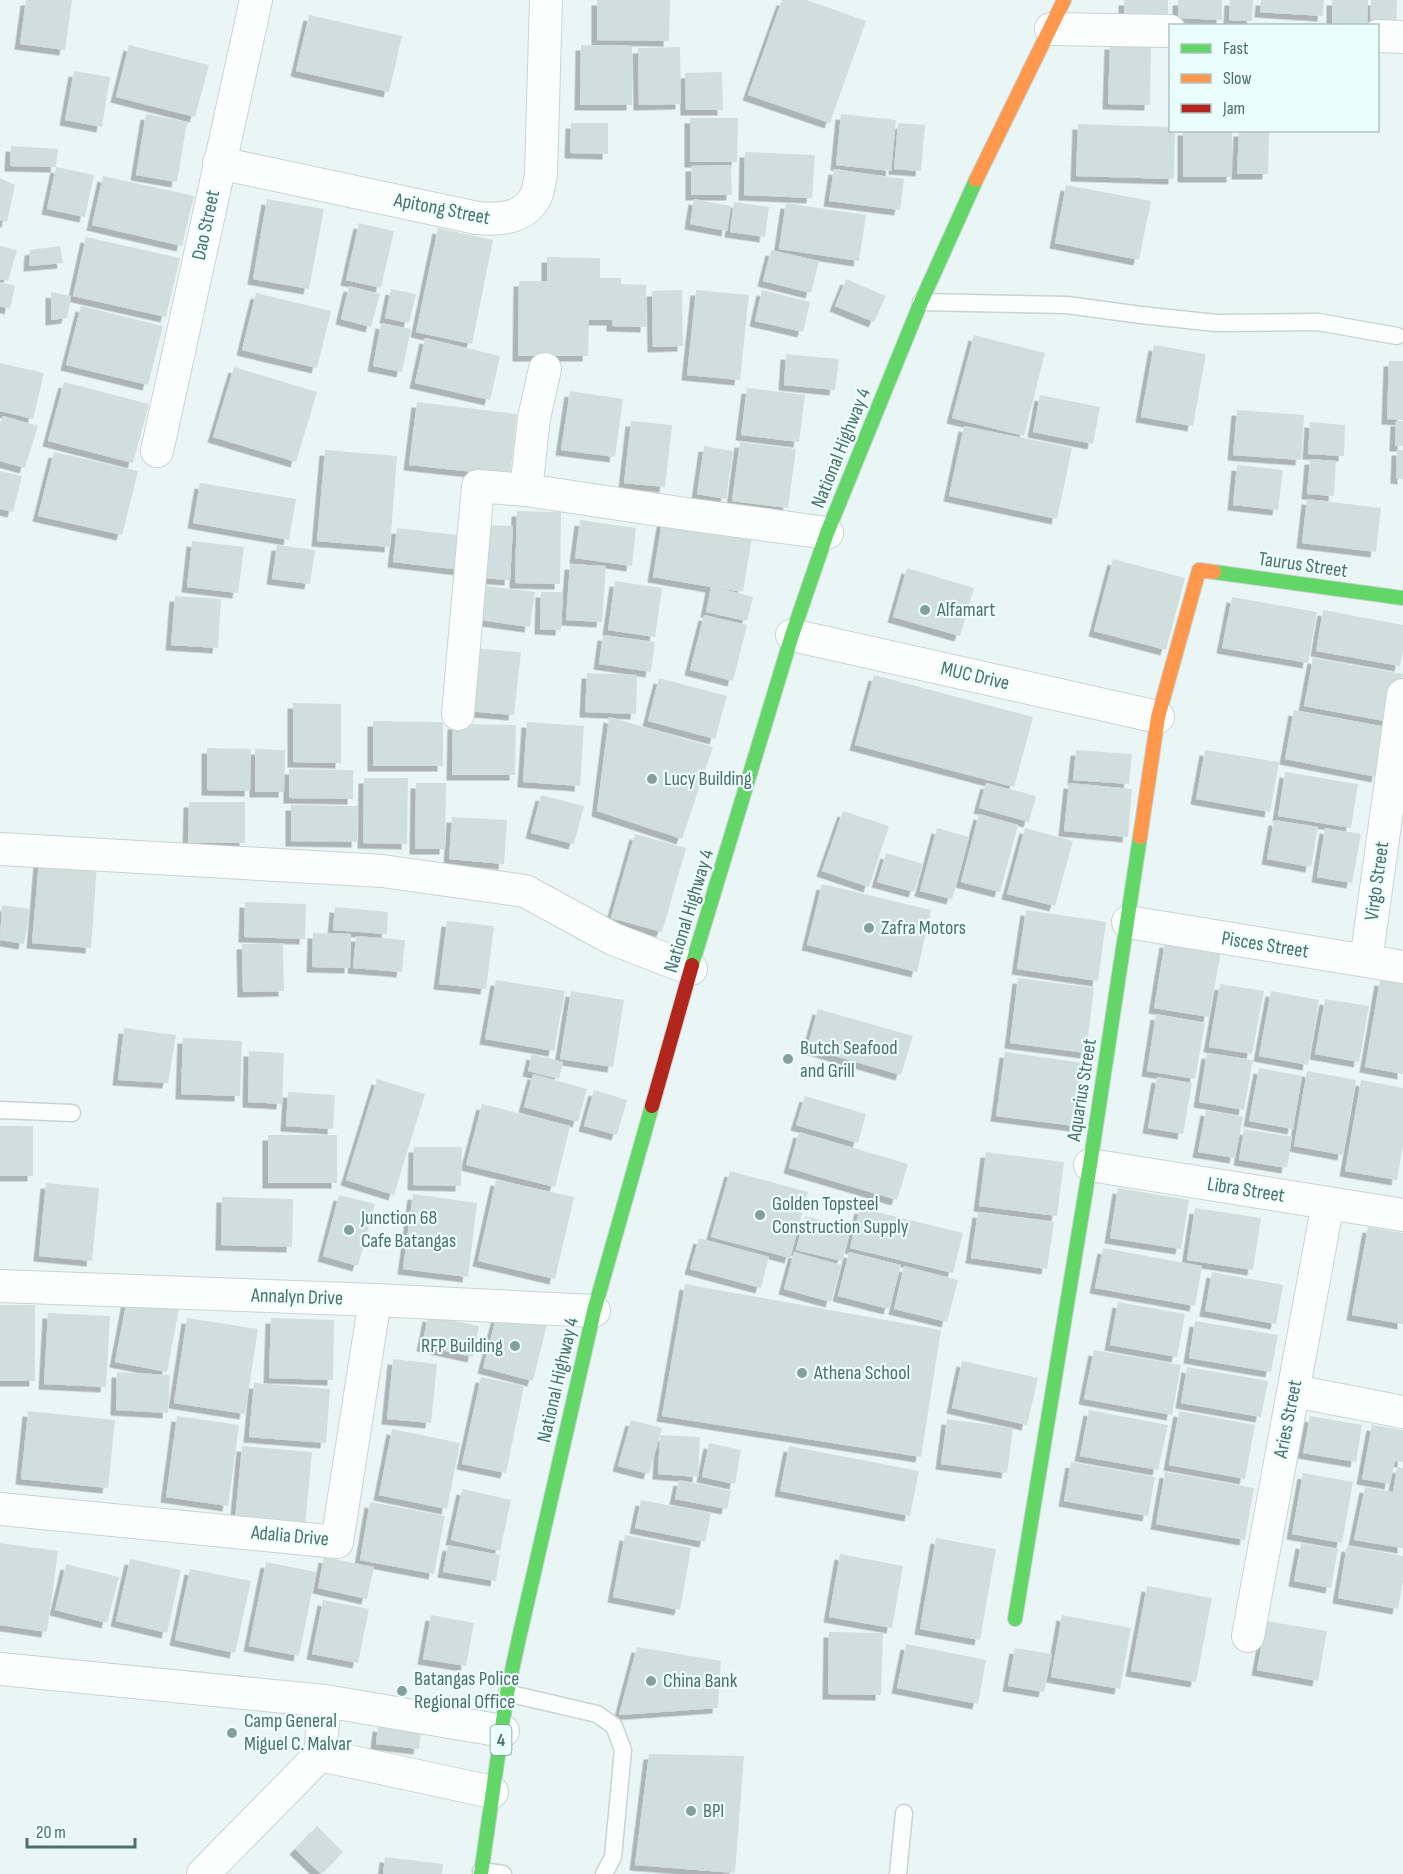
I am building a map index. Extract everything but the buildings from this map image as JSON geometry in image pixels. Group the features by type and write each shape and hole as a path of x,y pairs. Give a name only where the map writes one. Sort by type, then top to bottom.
{"main road":[{"name":"National Highway 4","path":"481,1872 507,1693 594,1311 692,969 792,635 827,533 921,302 998,132 1064,0"},
{"name":"Taurus Street","path":"1199,570 1403,598"},
{"name":"Aquarius Street","path":"1015,1619 1090,1165 1158,717 1199,570"}],"street":[{"name":"Dao Street","path":"157,451 256,0"},
{"name":"Apitong Street","path":"219,163 477,218 500,220 522,212 536,196 541,172 546,0"},
{"path":"1051,28 1169,31"},
{"path":"1379,36 1403,37"},
{"path":"526,490 534,418 545,369"},
{"path":"458,714 478,486 526,490 827,533"},
{"name":"MUC Drive","path":"792,635 1158,717"},
{"name":"Virgo Street","path":"1366,961 1403,695"},
{"path":"0,849 382,872 525,891 613,939 692,969"},
{"name":"Pisces Street","path":"1128,922 1403,968"},
{"name":"Libra Street","path":"1090,1165 1403,1215"},
{"name":"Aries Street","path":"1248,1636 1328,1203"},
{"name":"Annalyn Drive","path":"0,1286 594,1311"},
{"name":"Adalia Drive","path":"0,1509 337,1542 375,1300"},
{"path":"1294,1391 1403,1412"},
{"path":"0,1669 325,1701 503,1731"},
{"path":"203,1874 320,1755 325,1701"},
{"path":"320,1755 492,1792"}],"lane":[{"path":"921,302 1067,304 1141,315 1216,322 1318,322 1397,336"},
{"path":"0,1110 72,1113"},
{"path":"507,1693 597,1714 614,1726 624,1750 613,1857 604,1874"},
{"path":"898,1874 904,1813"},
{"path":"481,1872 503,1874"}],"traffic: fast":[{"path":"692,965 792,635 827,533 921,302 976,180"},
{"path":"1214,572 1403,598"},
{"path":"1015,1619 1090,1165 1140,837"},
{"path":"481,1874 507,1693 519,1638 594,1311 652,1106"}],"traffic: slow":[{"path":"976,180 1064,0"},
{"path":"1140,837 1158,717 1199,570 1214,572"}],"traffic: jam":[{"path":"652,1106 692,965"}],"place":[{"name":"Alfamart","path":"925,610"},
{"name":"Lucy Building","path":"652,779"},
{"name":"Zafra Motors","path":"869,928"},
{"name":"Butch Seafood and Grill","path":"788,1059"},
{"name":"Golden Topsteel Construction Supply","path":"760,1215"},
{"name":"Junction 68 Cafe Batangas","path":"349,1230"},
{"name":"RFP Building","path":"515,1346"},
{"name":"Athena School","path":"802,1373"},
{"name":"China Bank","path":"651,1681"},
{"name":"Batangas Police Regional Office","path":"402,1691"},
{"name":"Camp General Miguel C. Malvar","path":"232,1733"},
{"name":"BPI","path":"691,1811"}]}
